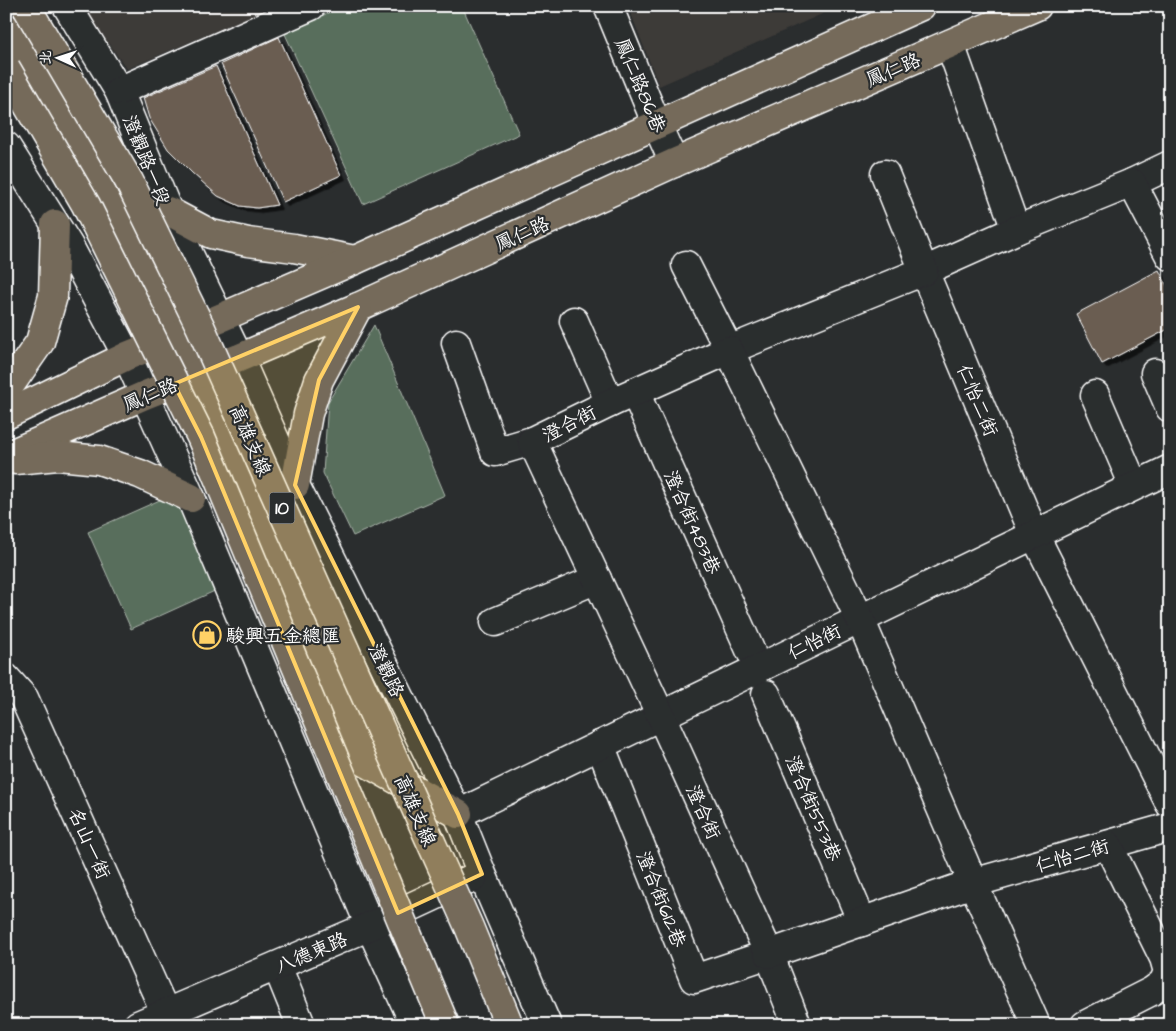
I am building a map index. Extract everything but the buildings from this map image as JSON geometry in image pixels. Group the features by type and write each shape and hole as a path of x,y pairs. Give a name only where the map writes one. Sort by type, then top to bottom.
{"main road":[{"name":"高雄支線","path":"26,6 129,181 200,326 469,927 509,1025"},
{"path":"6,415 127,356 355,260 921,6"},
{"name":"鳳仁路","path":"6,456 145,395 239,358 358,307 674,163 1036,6"},
{"path":"6,28 56,108 170,339 204,372 274,548 362,760 458,814"},
{"path":"6,68 86,205 201,437 445,1025"},
{"path":"168,211 210,234 355,260"},
{"path":"6,391 40,342 53,296 55,224"},
{"path":"295,485 308,414 319,380 358,307"},
{"path":"6,460 58,456 99,460 140,474 191,498"}],"street":[{"name":"澄觀路一段","path":"66,6 119,92 168,211 220,318"},
{"path":"119,92 311,6"},
{"name":"鳳仁路86巷","path":"608,6 674,163"},
{"path":"950,44 1016,230"},
{"path":"6,146 69,246 127,356 191,498 370,926 415,1025"},
{"path":"924,271 1170,165"},
{"name":"仁怡二街","path":"885,174 1034,534 1170,804"},
{"path":"1132,183 1170,256"},
{"path":"686,265 860,619 1036,1025"},
{"name":"澄合街","path":"797,1025 768,954 661,716 532,441 610,403 729,350 924,271"},
{"name":"澄觀路","path":"220,318 295,485 458,814 547,1025"},
{"path":"574,321 610,403"},
{"path":"456,343 495,452 532,441"},
{"path":"1155,373 1170,408"},
{"name":"澄合街483巷","path":"635,392 751,652"},
{"path":"1096,395 1134,486"},
{"name":"仁怡街","path":"458,814 1170,468"},
{"path":"495,622 597,579"},
{"name":"名山一街","path":"6,678 24,698 169,1019"},
{"name":"澄合街553巷","path":"766,694 862,922"},
{"name":"澄合街612巷","path":"600,745 694,979 768,954"},
{"name":"仁怡二街","path":"973,883 1170,827"},
{"path":"1085,1025 1152,991 1163,983 1168,972 1164,958 1108,845"},
{"name":"八德東路","path":"138,1025 169,1019 277,966 370,926 482,874"},
{"path":"768,954 973,883"},
{"path":"277,966 301,1025"}],"highlighted area":[{"path":"358,307 319,380 295,485 458,814 482,874 398,913 201,437 174,384"}],"shaded area":[{"path":"82,6 274,6 127,69"},
{"path":"628,6 840,6 659,86"}],"green space":[{"path":"342,6 462,6 519,134 363,204 285,34"},
{"path":"374,325 445,495 353,536 323,473 328,402"},
{"path":"162,499 182,504 219,589 131,629 88,532"}],"place":[{"name":"駿興五金總匯","path":"207,635"}]}
